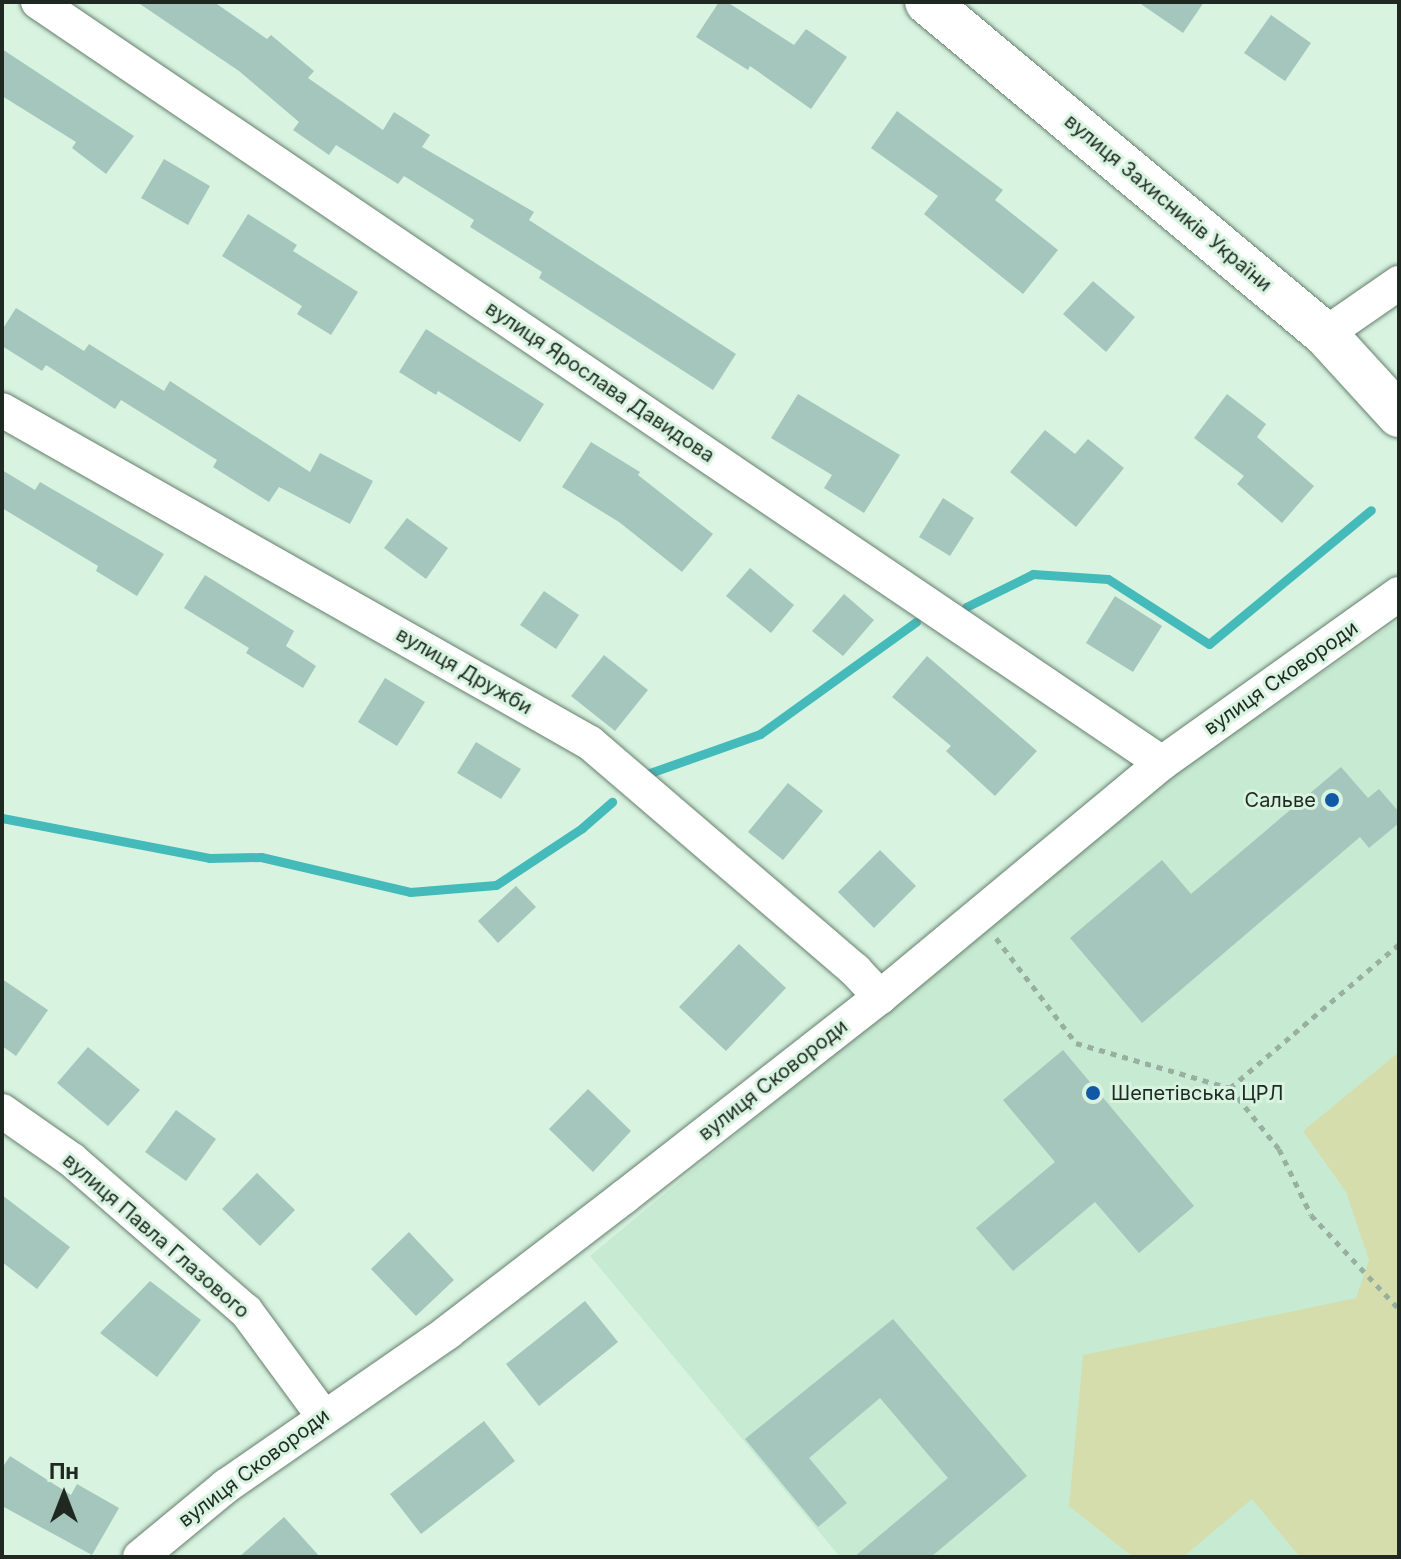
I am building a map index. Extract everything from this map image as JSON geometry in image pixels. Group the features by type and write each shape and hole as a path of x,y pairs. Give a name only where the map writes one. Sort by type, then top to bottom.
{"main road":[{"name":"вулиця Захисників України","path":"927,2 1325,334 1399,415"}],"street":[{"name":"вулиця Ярослава Давидова","path":"38,2 1162,763"},
{"path":"1325,334 1399,283"},
{"name":"вулиця Дружби","path":"2,410 590,743 843,960 880,997"},
{"name":"вулиця Сковороди","path":"140,1557 226,1486 448,1332 880,997 1162,763 1399,594"},
{"name":"вулиця Павла Глазового","path":"2,1111 72,1160 246,1311 323,1416"}],"path":[{"path":"978,915 1076,1043 1230,1088 1279,1149 1311,1215 1399,1309"},
{"path":"1230,1088 1399,944"}],"shaded area":[{"name":"Шепетівська ЦРЛ","path":"1399,620 1399,1557 840,1557 590,1256 1146,793"},
{"path":"1399,1052 1399,1557 1300,1557 1252,1499 1183,1557 1133,1557 1069,1506 1083,1355 1356,1298 1369,1260 1346,1192 1303,1131"}],"building":[{"path":"137,2 214,2 267,39 271,35 314,71 308,78 383,130 394,112 430,135 422,147 534,212 529,220 736,354 713,390 539,278 542,272 470,227 474,220 404,176 398,184 336,145 329,155 293,130 299,122 239,71"},
{"path":"719,2 727,2 794,45 806,29 847,57 811,109 750,66 748,70 696,37"},
{"path":"1138,2 1204,2 1183,33"},
{"path":"1271,15 1311,43 1285,81 1244,53"},
{"path":"2,49 134,136 106,174 72,148 76,142 2,96"},
{"path":"897,111 1003,190 995,200 1058,250 1023,294 924,214 938,196 871,148"},
{"path":"164,159 210,186 188,225 141,198"},
{"path":"248,214 297,245 293,251 358,292 331,335 297,314 302,306 222,256"},
{"path":"1093,281 1135,317 1106,352 1063,314"},
{"path":"16,308 84,351 89,344 164,391 170,381 310,472 320,453 373,481 350,524 279,487 269,502 213,467 217,460 121,400 115,409 46,365 42,371 2,346 2,330"},
{"path":"426,329 544,404 520,442 438,391 436,395 399,372"},
{"path":"798,394 900,455 864,513 824,488 832,475 771,438"},
{"path":"1227,394 1266,424 1257,437 1314,486 1282,523 1237,484 1244,476 1194,438"},
{"path":"1045,430 1075,454 1088,439 1124,468 1076,527 1010,472"},
{"path":"591,442 640,472 638,475 713,534 682,572 619,522 562,487"},
{"path":"2,470 35,490 40,482 164,554 137,596 96,571 98,566 2,508"},
{"path":"943,498 974,518 950,556 919,537"},
{"path":"407,518 448,548 426,579 384,548"},
{"path":"750,568 794,605 771,633 726,596"},
{"path":"205,575 294,631 286,646 316,666 303,688 246,653 249,648 184,608"},
{"path":"544,591 579,615 556,649 520,625"},
{"path":"844,594 874,620 843,656 812,631"},
{"path":"1115,596 1162,626 1133,672 1086,643"},
{"path":"604,655 648,690 615,731 571,696"},
{"path":"927,656 1037,751 995,796 946,751 951,746 892,697"},
{"path":"385,678 425,702 397,746 358,722"},
{"path":"476,742 521,769 501,799 457,773"},
{"path":"1341,767 1368,798 1379,789 1399,812 1399,823 1369,848 1360,837 1142,1023 1070,938 1162,860 1191,894"},
{"path":"788,783 823,811 783,860 748,832"},
{"path":"880,850 916,886 874,928 838,892"},
{"path":"516,886 536,907 498,943 478,921"},
{"path":"739,944 786,988 726,1051 679,1007"},
{"path":"2,979 48,1010 16,1056 2,1046"},
{"path":"88,1047 140,1090 108,1126 57,1083"},
{"path":"1063,1050 1194,1206 1139,1253 1095,1202 1013,1271 976,1228 1055,1162 1003,1100"},
{"path":"588,1089 631,1131 593,1172 549,1129"},
{"path":"176,1110 216,1139 186,1181 145,1152"},
{"path":"257,1173 295,1210 260,1246 222,1209"},
{"path":"2,1195 70,1247 37,1289 2,1262"},
{"path":"409,1232 454,1280 416,1316 371,1269"},
{"path":"150,1281 201,1320 157,1377 100,1333"},
{"path":"585,1301 618,1342 539,1406 506,1364"},
{"path":"893,1319 1027,1476 931,1557 854,1557 948,1478 880,1398 809,1458 847,1503 818,1527 745,1439"},
{"path":"484,1421 515,1461 421,1534 390,1494"},
{"path":"10,1456 71,1495 77,1484 119,1508 92,1555 2,1506 2,1468"},
{"path":"284,1517 320,1557 239,1557"}],"waterway":[{"path":"966,607 1033,574 1108,579 1209,644 1371,510"},
{"path":"647,774 760,734 916,622"},
{"path":"2,818 209,858 261,857 410,892 496,885 582,828 612,802"}],"place":[{"name":"Сальве","path":"1332,800"},
{"name":"Шепетівська ЦРЛ","path":"1093,1093"}]}
